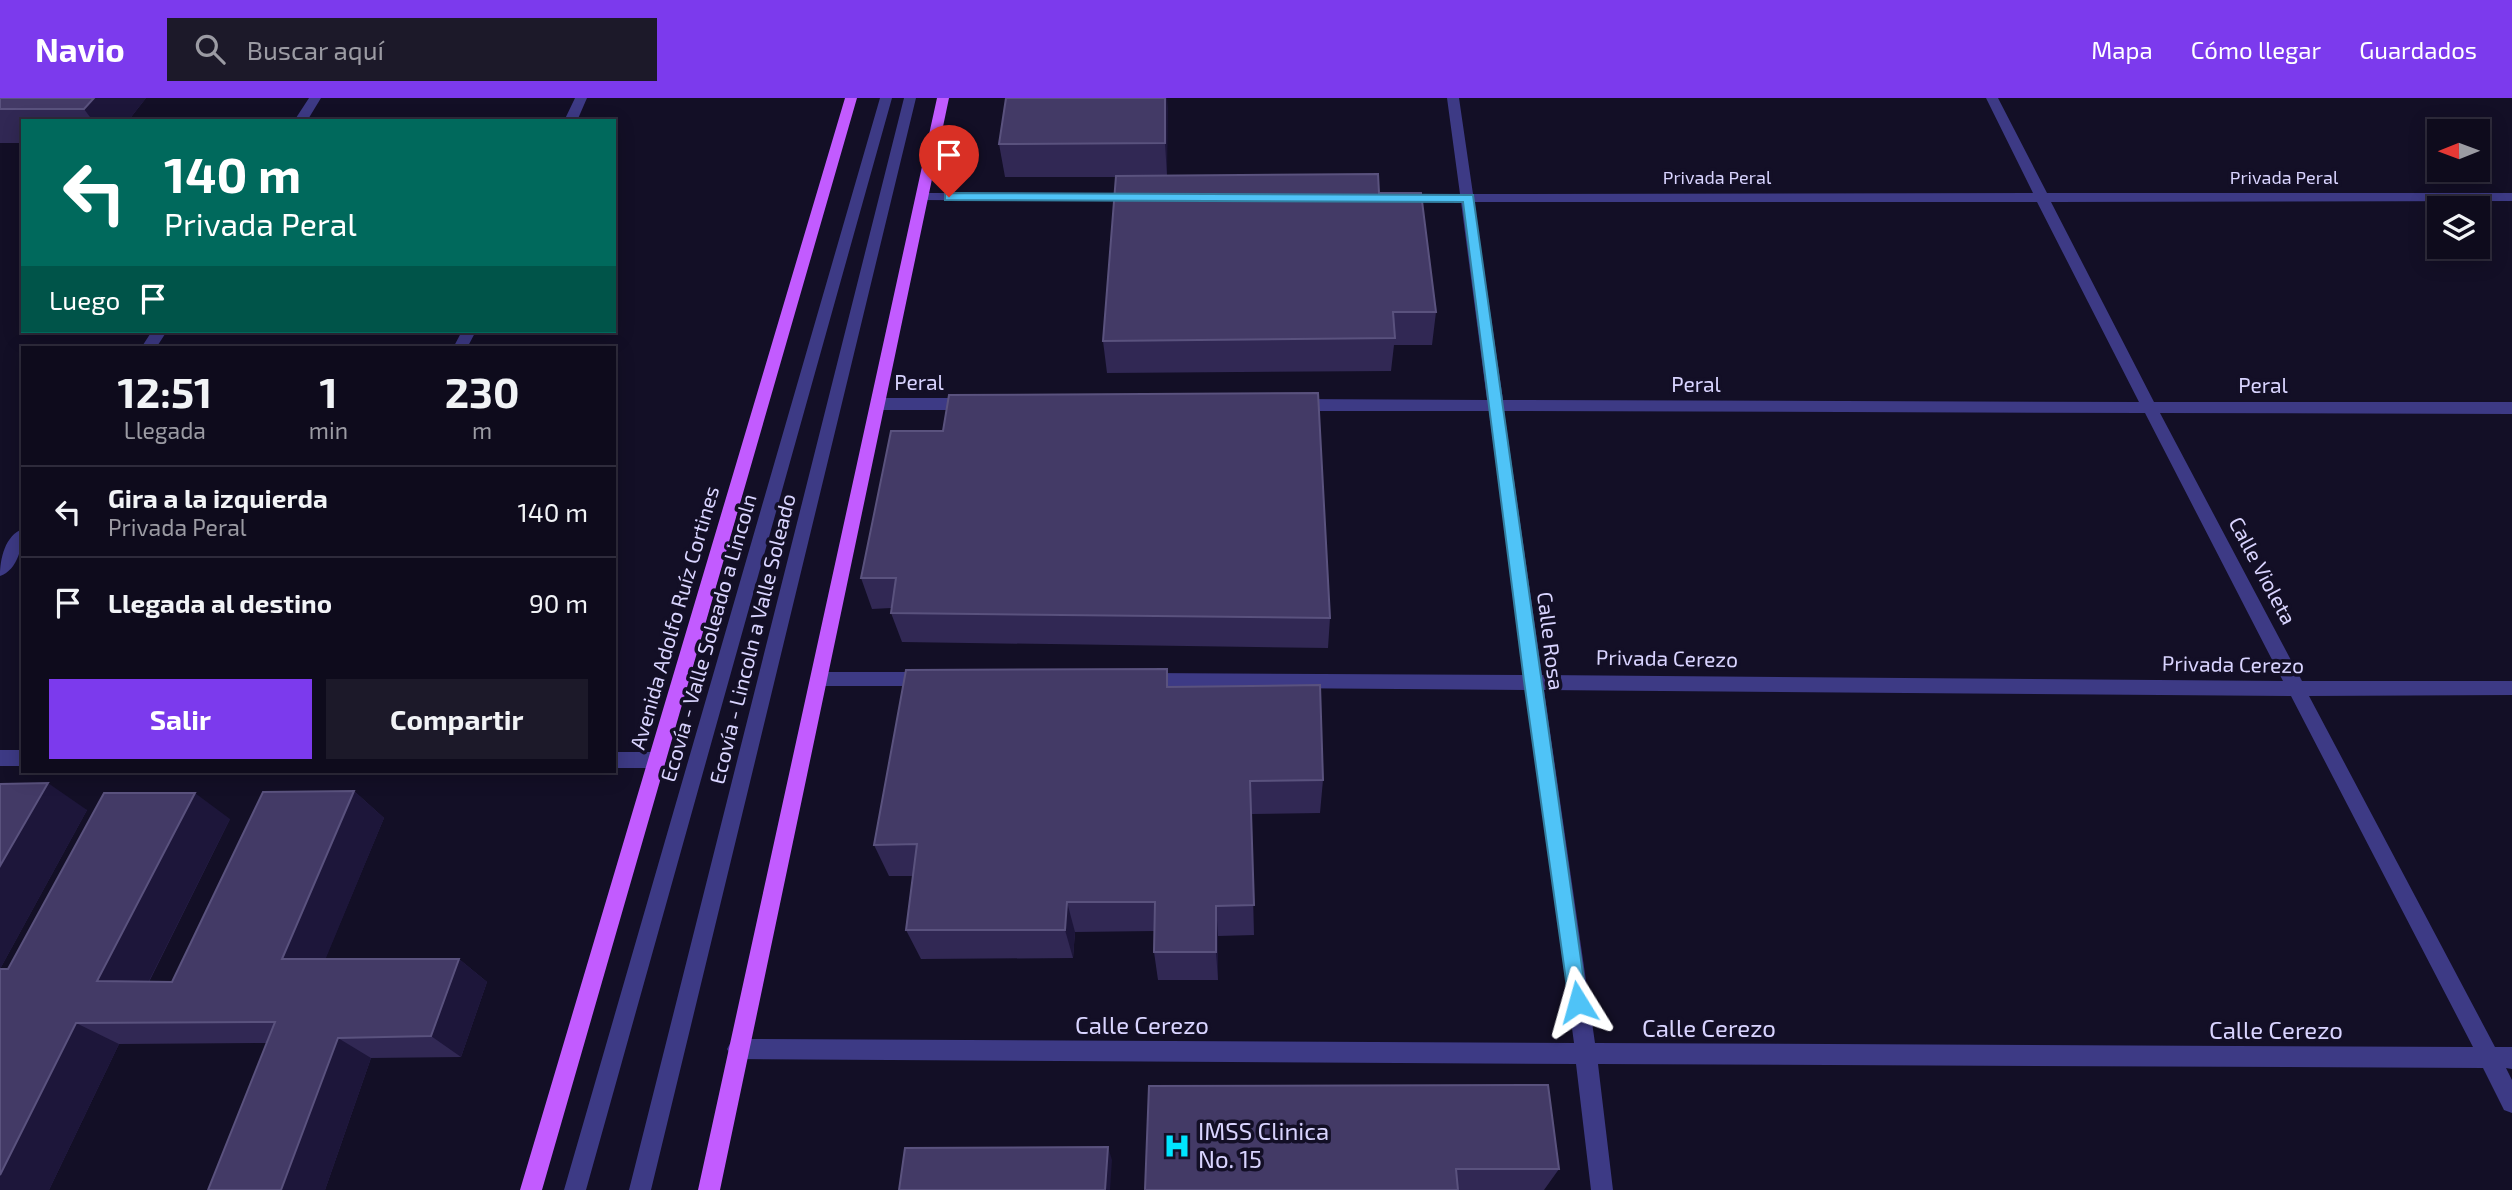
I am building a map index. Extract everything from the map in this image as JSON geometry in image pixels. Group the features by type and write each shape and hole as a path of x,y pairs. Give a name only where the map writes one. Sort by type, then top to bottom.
{"main road":[{"name":"Avenida Adolfo Ruíz Cortines","path":"531,1190 851,98"},
{"path":"709,1190 821,679 943,98"}],"street":[{"path":"301,119 315,98"},
{"path":"571,119 581,98"},
{"name":"Ecovía - Valle Soleado a Lincoln","path":"575,1190 886,98"},
{"name":"Ecovía - Lincoln a Valle Soleado","path":"640,1190 910,98"},
{"name":"Calle Rosa","path":"1453,98 1586,1055 1602,1190"},
{"name":"Calle Violeta","path":"1992,98 2149,406 2299,689 2512,1102"},
{"path":"922,197 1154,197"},
{"name":"Privada Peral","path":"1387,198 2512,197"},
{"name":"Peral","path":"879,404 989,404"},
{"name":"Peral","path":"1277,405 2512,408"},
{"path":"0,569 21,538"},
{"path":"821,679 946,679"},
{"name":"Privada Cerezo","path":"1128,680 1532,681 2299,689 2512,688"},
{"path":"0,758 21,758"},
{"path":"616,760 657,760"},
{"name":"Calle Cerezo","path":"738,1049 2512,1058"}],"building":[{"path":"0,98 94,98 84,109 0,109"},
{"path":"1006,98 1165,98 1165,143 999,144"},
{"path":"1378,174 1379,193 1421,193 1436,312 1393,312 1395,338 1103,341 1116,176"},
{"path":"1318,393 1330,618 891,613 896,578 861,578 891,431 943,431 949,395"},
{"path":"1167,669 1167,687 1320,685 1323,780 1250,781 1254,905 1216,906 1216,952 1154,952 1155,902 1067,902 1065,930 906,930 917,844 874,845 906,670"},
{"path":"48,783 0,866 0,784"},
{"path":"354,791 282,959 459,959 431,1036 338,1038 281,1190 208,1190 275,1022 76,1023 0,1175 0,969 8,969 104,793 195,793 97,981 172,982 263,792"},
{"path":"1548,1085 1559,1169 1456,1169 1458,1190 1145,1190 1149,1086"},
{"path":"1108,1147 1105,1190 899,1190 905,1148"}],"place":[{"name":"IMSS Clinica No. 15","path":"1177,1146"}],"route":[{"path":"949,197 1469,198 1532,681 1578,1002"}]}
